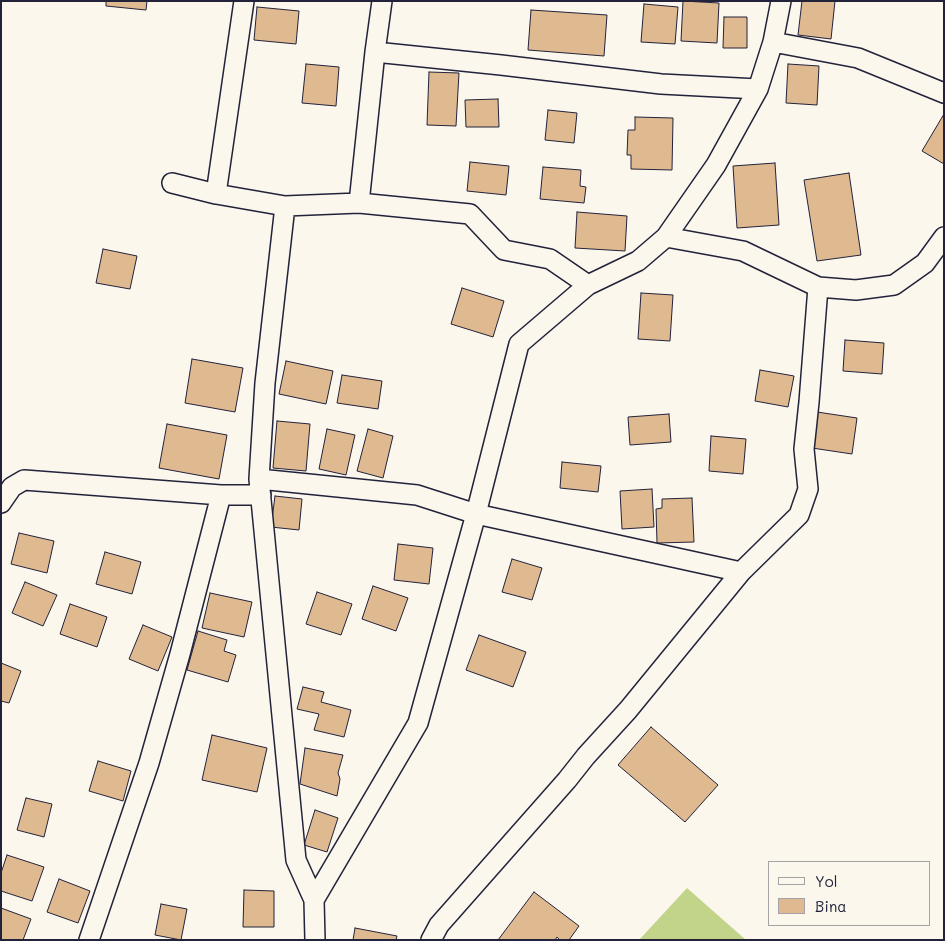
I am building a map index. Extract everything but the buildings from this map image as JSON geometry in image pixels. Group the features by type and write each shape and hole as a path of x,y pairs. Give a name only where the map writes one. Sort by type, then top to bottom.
{"street":[{"path":"216,194 244,1"},
{"path":"359,203 382,1"},
{"path":"314,900 418,723 476,514 519,344 588,285 638,261 666,236 716,165 758,90 773,42 781,1"},
{"path":"773,42 858,58 944,93"},
{"path":"375,52 661,84 758,90"},
{"path":"172,183 216,194 285,206 359,203 470,214 504,250 550,259 588,285"},
{"path":"285,206 265,384 260,487 296,860 314,900 315,940"},
{"path":"666,236 743,251 818,287 856,290 894,285 925,263 944,237"},
{"path":"431,940 439,925 628,710 741,572 799,515 808,489 804,449 818,287"},
{"path":"1,502 12,487 24,480 221,495 260,487 417,495 476,514 741,572"},
{"path":"89,940 149,763 180,654 221,495"}],"green space":[{"path":"687,888 746,940 639,940"}]}
